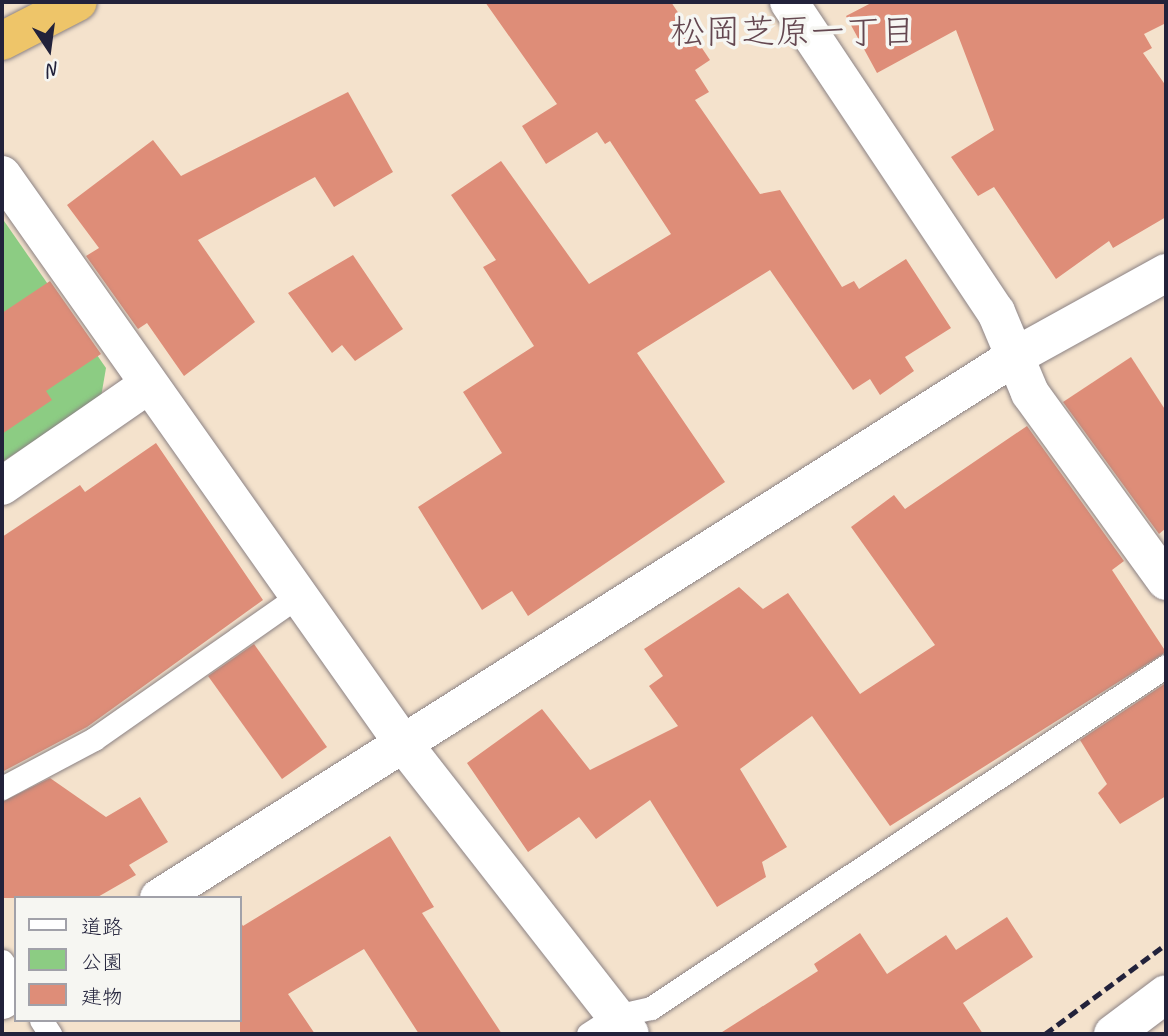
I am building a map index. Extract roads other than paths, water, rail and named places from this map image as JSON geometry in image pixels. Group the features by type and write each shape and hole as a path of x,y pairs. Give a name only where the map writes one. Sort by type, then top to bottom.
{"highway":[{"path":"2,41 78,2"}],"street":[{"path":"789,2 996,312 1030,393 1166,581"},
{"path":"2,175 405,746 612,1028"},
{"path":"162,896 405,746 1014,357 1166,273"},
{"path":"2,486 148,385"},
{"path":"1113,1034 1166,994"}],"lane":[{"path":"2,788 94,739 298,596"},
{"path":"612,1028 650,1008 1166,666"},
{"path":"2,961 14,978"}],"railway":[{"path":"1045,1034 1166,944"}],"district":[{"name":"松岡芝原一丁目","path":"793,32"}]}
